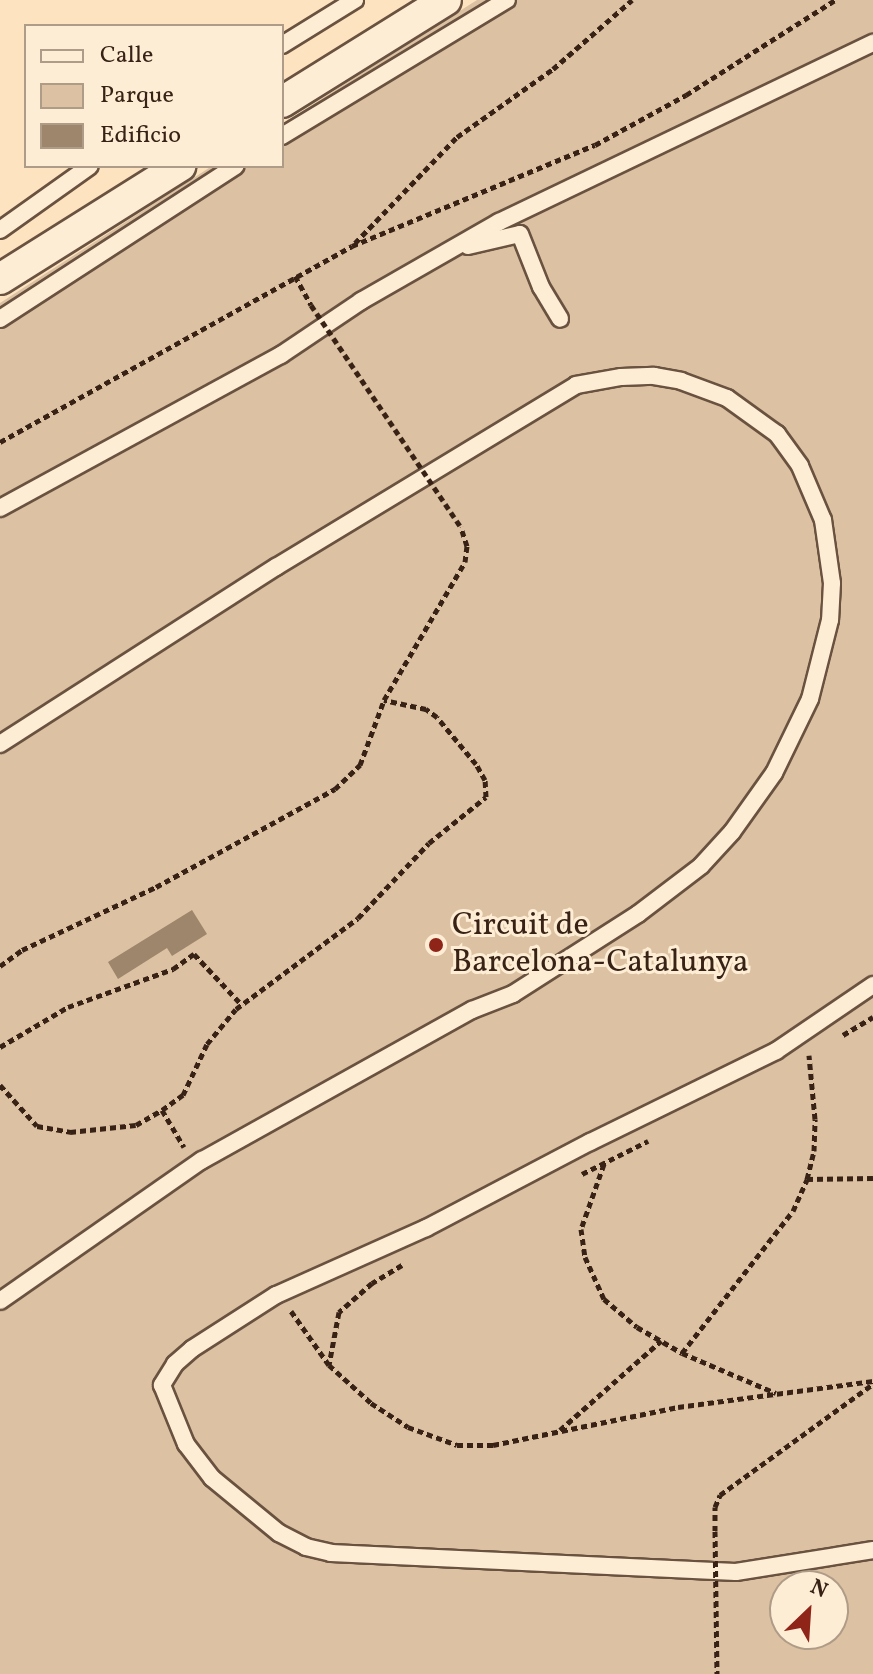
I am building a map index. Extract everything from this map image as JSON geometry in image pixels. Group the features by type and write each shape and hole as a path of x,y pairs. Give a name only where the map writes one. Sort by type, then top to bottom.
{"street":[{"path":"284,101 446,0"},
{"path":"3,270 177,168"}],"lane":[{"path":"284,44 355,0"},
{"path":"284,135 507,0"},
{"path":"0,508 281,355 361,301 499,222 873,43"},
{"path":"0,230 87,168"},
{"path":"0,319 233,168"},
{"path":"450,250 520,234 541,287 560,319"},
{"path":"0,744 263,575 576,385 621,377 654,376 681,381 727,398 777,434 800,466 823,520 832,583 830,620 810,699 774,773 732,832 701,866 638,914 513,994 472,1010 202,1160 0,1301"},
{"path":"873,985 776,1051 590,1142 426,1228 276,1295 192,1349 175,1364 162,1385 186,1444 212,1478 279,1533 306,1547 331,1553 736,1572 873,1550"}],"path":[{"path":"352,246 457,137 553,69 632,0"},
{"path":"0,442 352,246 595,145 686,95 835,0"},
{"path":"0,966 22,950 156,887 335,789 360,765 384,700 465,562 467,546 461,527 311,305 295,276"},
{"path":"0,1085 37,1126 70,1132 136,1125 162,1110 183,1095 207,1044 242,1005 358,918 429,843 486,797 485,780 476,764 437,717 426,709 384,700"},
{"path":"0,1047 68,1007 173,969 194,954 242,1005"},
{"path":"682,1353 793,1211 807,1179 814,1151 815,1119 809,1055"},
{"path":"162,1110 188,1153"},
{"path":"577,1176 659,1136"},
{"path":"605,1163 581,1229 585,1257 604,1299 637,1327 682,1353 777,1394"},
{"path":"807,1179 873,1178"},
{"path":"329,1365 339,1312 372,1283 412,1259"},
{"path":"286,1304 329,1365 371,1403 408,1427 457,1445 493,1445 678,1407 873,1383"},
{"path":"559,1432 661,1341"},
{"path":"717,1674 715,1507 720,1495 873,1383"}],"green space":[{"name":"Circuit de Barcelona-Catalunya","path":"477,0 873,0 873,1674 0,1674 0,303 209,168 284,168 284,123"}],"building":[{"path":"192,910 207,934 172,956 167,948 118,979 108,962"}],"place":[{"name":"Circuit de Barcelona-Catalunya","path":"436,945"}]}
